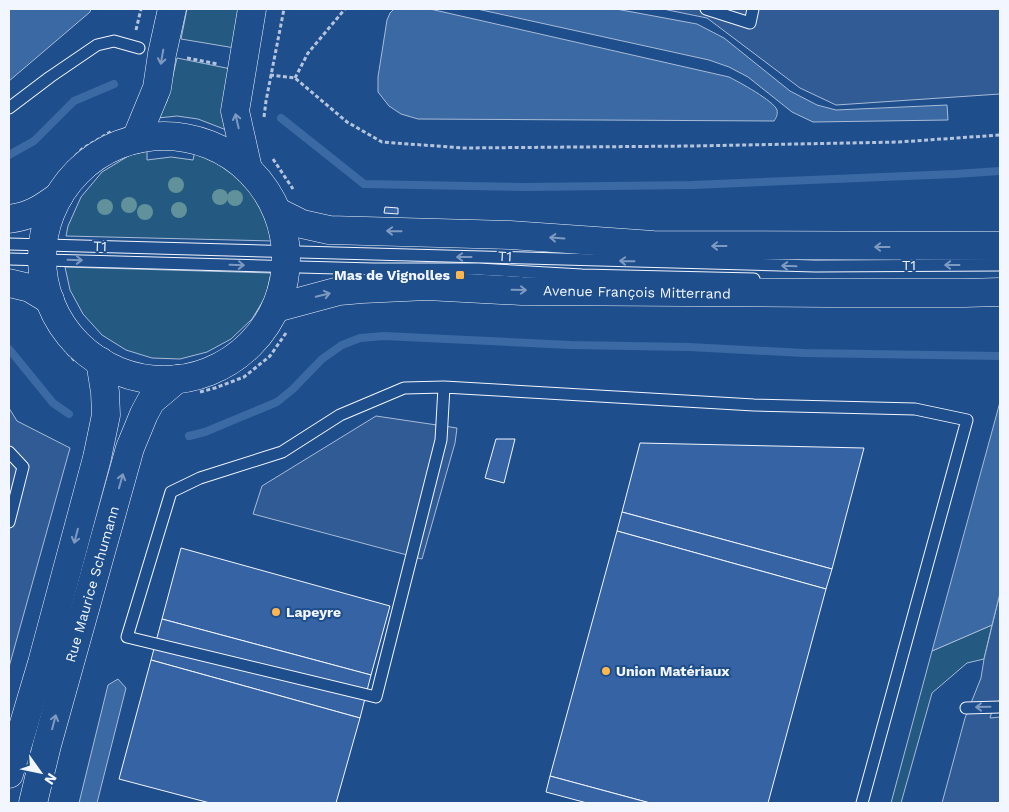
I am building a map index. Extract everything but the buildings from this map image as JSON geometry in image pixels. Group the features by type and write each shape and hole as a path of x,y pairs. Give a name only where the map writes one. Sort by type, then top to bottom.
{"main road":[{"path":"136,139 157,88 151,51 172,9"},
{"path":"252,9 235,111 259,161 267,192 278,212 284,234 286,259 282,287 276,308 263,330 246,348 225,363 202,374 177,379 139,377 108,366 84,350 66,331 58,319 50,300 44,276 42,252 44,236 52,209 69,181 85,165 103,152 136,139 172,136 186,137 220,149 241,162 259,161"},
{"path":"9,219 22,217 37,211 59,196"},
{"path":"278,212 302,224 329,230 510,235 653,245 1000,246"},
{"path":"9,283 30,288 50,300"},
{"name":"Avenue François Mitterrand","path":"276,308 339,291 427,286 531,291 1000,292"},
{"name":"Rue Maurice Schumann","path":"9,774 44,654 97,458 106,415 105,392 100,362"},
{"name":"Rue Maurice Schumann","path":"33,803 55,716 130,448 151,401 177,379"}],"lane":[{"path":"706,9 750,23 753,9"},
{"path":"9,108 97,45 114,41 151,51"},
{"name":"T1","path":"9,244 42,252 286,259 815,266 1000,265"},
{"name":"T1","path":"9,259 42,252"},
{"name":"T1","path":"286,259 372,268 765,279"},
{"path":"444,388 441,440 376,696 127,636 171,492 200,478 282,452 340,415 404,388 444,388 754,405 914,410 967,420 862,803"},
{"path":"9,452 23,467 9,522"},
{"path":"966,708 1000,707"}],"path":[{"path":"264,119 284,9"},
{"path":"295,78 308,52 345,9"},
{"path":"151,51 241,69"},
{"path":"271,75 295,78 347,122 382,142 463,148 672,146 899,142 1000,135"},
{"path":"259,161 299,194"}],"shaded area":[{"path":"9,9 91,9 90,12 9,81"},
{"path":"187,9 242,9 235,48 181,39"},
{"path":"394,9 430,9 729,77 770,102 777,110 777,115 774,121 418,119 401,114 389,106 378,92 378,77 387,20"},
{"path":"477,9 616,9 697,24 724,38 790,91 817,105 836,110 947,105 948,120 813,122 792,112 748,77 729,67 709,60"},
{"path":"663,9 1000,9 1000,94 836,105 800,88 707,18"},
{"path":"177,58 231,69 229,131 198,119 177,116 158,118 167,101"},
{"path":"147,151 147,160 171,157 193,160 195,151 223,162 248,183 266,210 274,241 66,236 68,226 81,197 102,172 130,155"},
{"path":"65,267 271,273 266,296 252,319 231,339 207,352 180,359 152,358 126,350 102,335 83,314 70,290"},
{"path":"1000,402 1000,593 992,625 932,651"},
{"path":"9,408 17,421 70,448 9,667"},
{"path":"376,416 457,428 455,443 422,559 253,514 262,486"},
{"path":"1000,593 1000,700 994,704 990,718 1000,717 1000,803 942,803 965,718 981,678"},
{"path":"992,625 984,659 967,663 932,693 901,803 891,803 932,651"},
{"path":"118,679 126,688 97,803 79,803 108,685"}],"waterway":[{"path":"9,155 34,141 74,101 114,84"},
{"path":"281,118 364,184 525,187 693,185 1000,171"},
{"path":"189,436 205,432 277,402 293,389 322,359 342,345 360,338 384,336 804,353 1000,356"},
{"path":"9,349 53,403 69,414"}],"place":[{"name":"Mas de Vignolles","path":"460,275"},
{"name":"Lapeyre","path":"276,612"},
{"name":"Union Matériaux","path":"606,671"}]}
